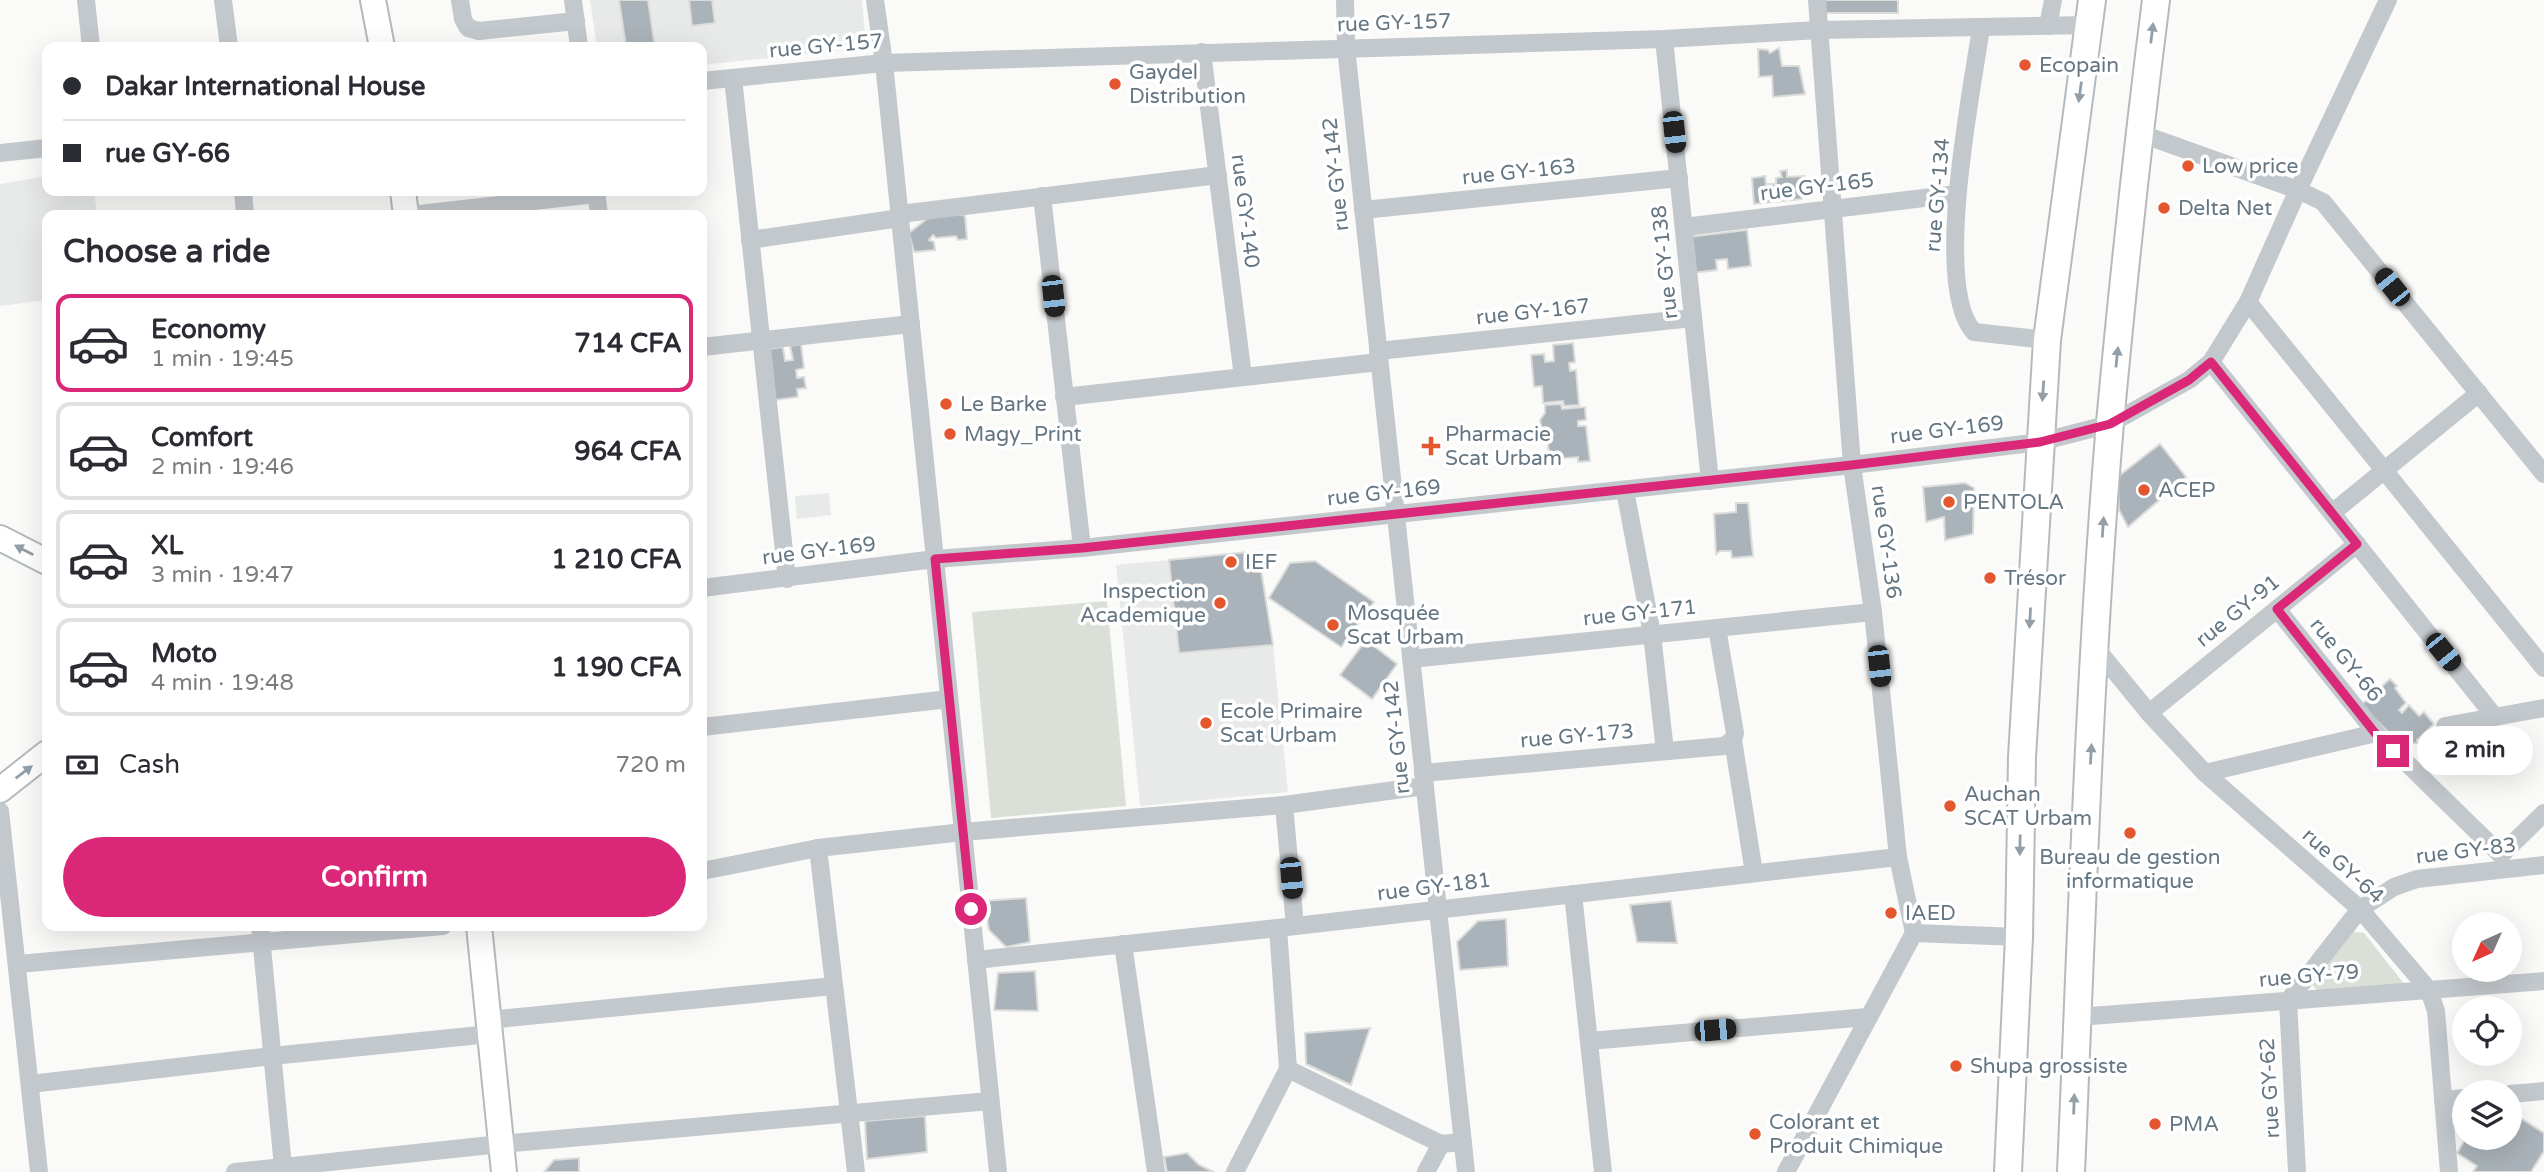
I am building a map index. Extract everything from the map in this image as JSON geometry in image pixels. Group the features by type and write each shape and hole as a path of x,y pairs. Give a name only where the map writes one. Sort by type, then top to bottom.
{"main road":[{"path":"2071,1172 2095,647 2110,424 2139,133 2156,0"},
{"path":"2008,1172 2019,937 2022,757 2047,340 2090,13"}],"street":[{"path":"86,0 90,42"},
{"path":"223,0 228,42"},
{"path":"373,0 381,42"},
{"path":"460,0 463,19 468,28 479,31 576,21"},
{"path":"573,0 578,42"},
{"path":"875,0 884,63 998,1172"},
{"name":"rue GY-142","path":"1345,0 1346,47 1466,1172"},
{"name":"rue GY-136","path":"1817,0 1852,465 1873,612 1898,857 1914,933"},
{"path":"2048,26 2053,0"},
{"path":"2388,0 2248,302 2211,362 2495,717"},
{"name":"rue GY-157","path":"707,81 884,63 1664,39 1819,30 2048,26 2090,13"},
{"name":"rue GY-134","path":"1981,27 1957,194 1954,259 1964,318 1974,332 2047,340"},
{"name":"rue GY-138","path":"1664,39 1710,481"},
{"name":"rue GY-140","path":"1202,52 1243,377"},
{"path":"733,78 787,579"},
{"path":"2139,133 2298,190 2323,202 2544,474"},
{"path":"0,153 42,149"},
{"path":"750,240 900,216 1218,174"},
{"name":"rue GY-163","path":"1363,210 1679,178"},
{"name":"rue GY-165","path":"1684,227 1957,194"},
{"path":"511,209 576,196"},
{"path":"1042,196 1082,548"},
{"path":"2248,302 2544,668"},
{"name":"rue GY-167","path":"1064,397 1243,377 1379,357 1693,318"},
{"path":"707,346 911,324"},
{"name":"rue GY-169","path":"707,587 935,559 1082,548 1710,481 2040,442 2110,424 2189,380 2211,362"},
{"path":"2332,513 2479,393"},
{"path":"1626,490 1651,634 1665,751"},
{"path":"0,538 42,559"},
{"name":"rue GY-91","path":"2148,713 2357,544"},
{"name":"rue GY-66","path":"2277,609 2375,733 2502,862"},
{"name":"rue GY-171","path":"1411,659 1873,612"},
{"path":"1717,628 1735,733 1733,740 1754,873"},
{"name":"rue GY-64","path":"2095,647 2148,713 2205,773 2360,909 2429,989 2436,1011 2449,1172"},
{"path":"707,726 949,699"},
{"path":"2445,726 2544,708"},
{"path":"2205,773 2375,733"},
{"name":"rue GY-173","path":"707,870 818,848 963,832 1284,805 1424,779 1724,746 1733,740"},
{"path":"0,790 42,758"},
{"path":"1235,1172 1288,1069 1284,805"},
{"path":"0,811 39,1172"},
{"path":"2502,862 2544,813"},
{"path":"818,848 856,1172"},
{"name":"rue GY-181","path":"976,960 1898,857"},
{"name":"rue GY-83","path":"2288,1001 2360,909 2403,882 2502,862 2544,866"},
{"path":"1573,894 1603,1172"},
{"path":"0,980 18,971 260,933 312,931"},
{"path":"479,931 504,1172"},
{"path":"260,933 283,1167"},
{"path":"1786,1172 1914,933 2019,937"},
{"path":"1123,944 1157,1172"},
{"name":"rue GY-79","path":"2078,1017 2544,981"},
{"path":"30,1084 834,986"},
{"name":"rue GY-62","path":"2288,1001 2297,1172"},
{"path":"1589,1041 1868,1017"},
{"path":"1288,1069 1441,1144 1463,1142"},
{"path":"2522,1093 2544,1091"},
{"path":"2443,1100 2452,1099"},
{"path":"235,1172 501,1144 990,1101"},
{"path":"1426,1172 1441,1144"}],"shaded area":[{"path":"590,0 862,0 865,34 854,49 707,64 707,42 596,42"},
{"path":"42,177 42,196 95,196 96,210 42,210 42,301 0,306 0,184"},
{"path":"829,493 831,515 797,519 795,496"},
{"name":"Ecole Primaire Scat Urbam","path":"1169,560 1179,653 1273,645 1288,792 1140,806 1116,565"},
{"path":"1107,601 1126,806 991,818 972,612"},
{"path":"2353,932 2364,933 2405,985 2318,991 2312,985"}],"building":[{"path":"619,0 648,0 654,42 625,42"},
{"path":"689,0 712,0 715,23 692,26"},
{"path":"1825,0 1898,0 1898,13 1825,13"},
{"path":"1779,48 1782,66 1799,66 1805,94 1773,97 1772,76 1759,77 1758,49 1768,50 1770,53"},
{"path":"1787,170 1787,177 1805,176 1807,192 1803,197 1754,204 1752,178 1765,176 1766,184 1776,184 1776,178 1782,177 1780,171"},
{"path":"952,212 965,216 967,239 958,240 956,236 936,238 933,235 929,240 934,242 935,250 914,252 909,233 933,214"},
{"path":"1747,230 1751,266 1728,269 1727,259 1716,260 1717,270 1692,273 1688,237"},
{"path":"1573,343 1575,362 1569,363 1570,371 1576,370 1579,405 1564,406 1563,401 1543,403 1542,386 1534,387 1531,355 1544,354 1545,362 1554,361 1553,345"},
{"path":"801,344 804,368 796,370 797,378 804,377 806,388 797,389 798,397 775,400 767,349 783,347 785,361 793,360 790,346"},
{"path":"1561,404 1562,409 1585,407 1586,420 1578,421 1578,426 1586,426 1590,461 1578,462 1578,457 1556,459 1556,452 1549,453 1546,431 1542,431 1540,420 1545,413 1545,405"},
{"name":"ACEP","path":"2160,444 2186,477 2128,527 2119,510 2120,475"},
{"name":"PENTOLA","path":"1965,483 1974,488 1973,534 1945,540 1944,517 1926,522 1923,487"},
{"path":"1736,503 1748,503 1753,556 1732,558 1731,551 1720,551 1716,554 1714,514 1736,512"},
{"name":"Inspection Academique","path":"1258,551 1273,645 1179,653 1169,560"},
{"name":"Mosquée Scat Urbam","path":"1315,561 1374,602 1341,647 1269,598 1290,563"},
{"path":"1366,640 1397,664 1372,699 1340,675"},
{"path":"2390,679 2406,703 2399,710 2402,713 2409,705 2419,716 2424,712 2434,724 2417,740 2418,743 2401,745 2361,705"},
{"path":"1026,898 1030,942 1006,947 989,930 984,901"},
{"path":"1671,901 1677,943 1637,942 1630,905"},
{"path":"1506,919 1508,966 1460,970 1457,942 1478,921"},
{"path":"1035,971 1038,1011 994,1010 998,973"},
{"path":"1370,1028 1351,1085 1306,1064 1305,1033"},
{"path":"925,1116 927,1152 867,1159 865,1121"},
{"path":"2522,1119 2544,1133 2544,1151 2531,1172 2473,1172 2477,1166 2457,1153 2459,1150 2522,1150"},
{"path":"1187,1153 1199,1165 1214,1172 1167,1172 1164,1157"},
{"path":"579,1158 579,1172 544,1172 554,1160"}],"place":[{"name":"Ecopain","path":"2025,65"},
{"name":"Gaydel Distribution","path":"1115,84"},
{"name":"Low price","path":"2188,166"},
{"name":"Delta Net","path":"2164,208"},
{"name":"Le Barke","path":"946,404"},
{"name":"Magy_Print","path":"950,434"},
{"name":"Pharmacie Scat Urbam","path":"1431,446"},
{"name":"ACEP","path":"2144,490"},
{"name":"PENTOLA","path":"1949,502"},
{"name":"IEF","path":"1231,562"},
{"name":"Trésor","path":"1990,578"},
{"name":"Inspection Academique","path":"1220,603"},
{"name":"Mosquée Scat Urbam","path":"1333,625"},
{"name":"Ecole Primaire Scat Urbam","path":"1206,723"},
{"name":"Auchan SCAT Urbam","path":"1950,806"},
{"name":"Bureau de gestion informatique","path":"2130,833"},
{"name":"IAED","path":"1891,913"},
{"name":"Shupa grossiste","path":"1956,1066"},
{"name":"PMA","path":"2155,1124"},
{"name":"Colorant et Produit Chimique","path":"1755,1134"}],"route":[{"path":"971,909 935,559 1082,548 1852,465 2040,442 2110,424 2189,380 2211,362 2357,544 2277,609 2375,733 2393,751"}]}
